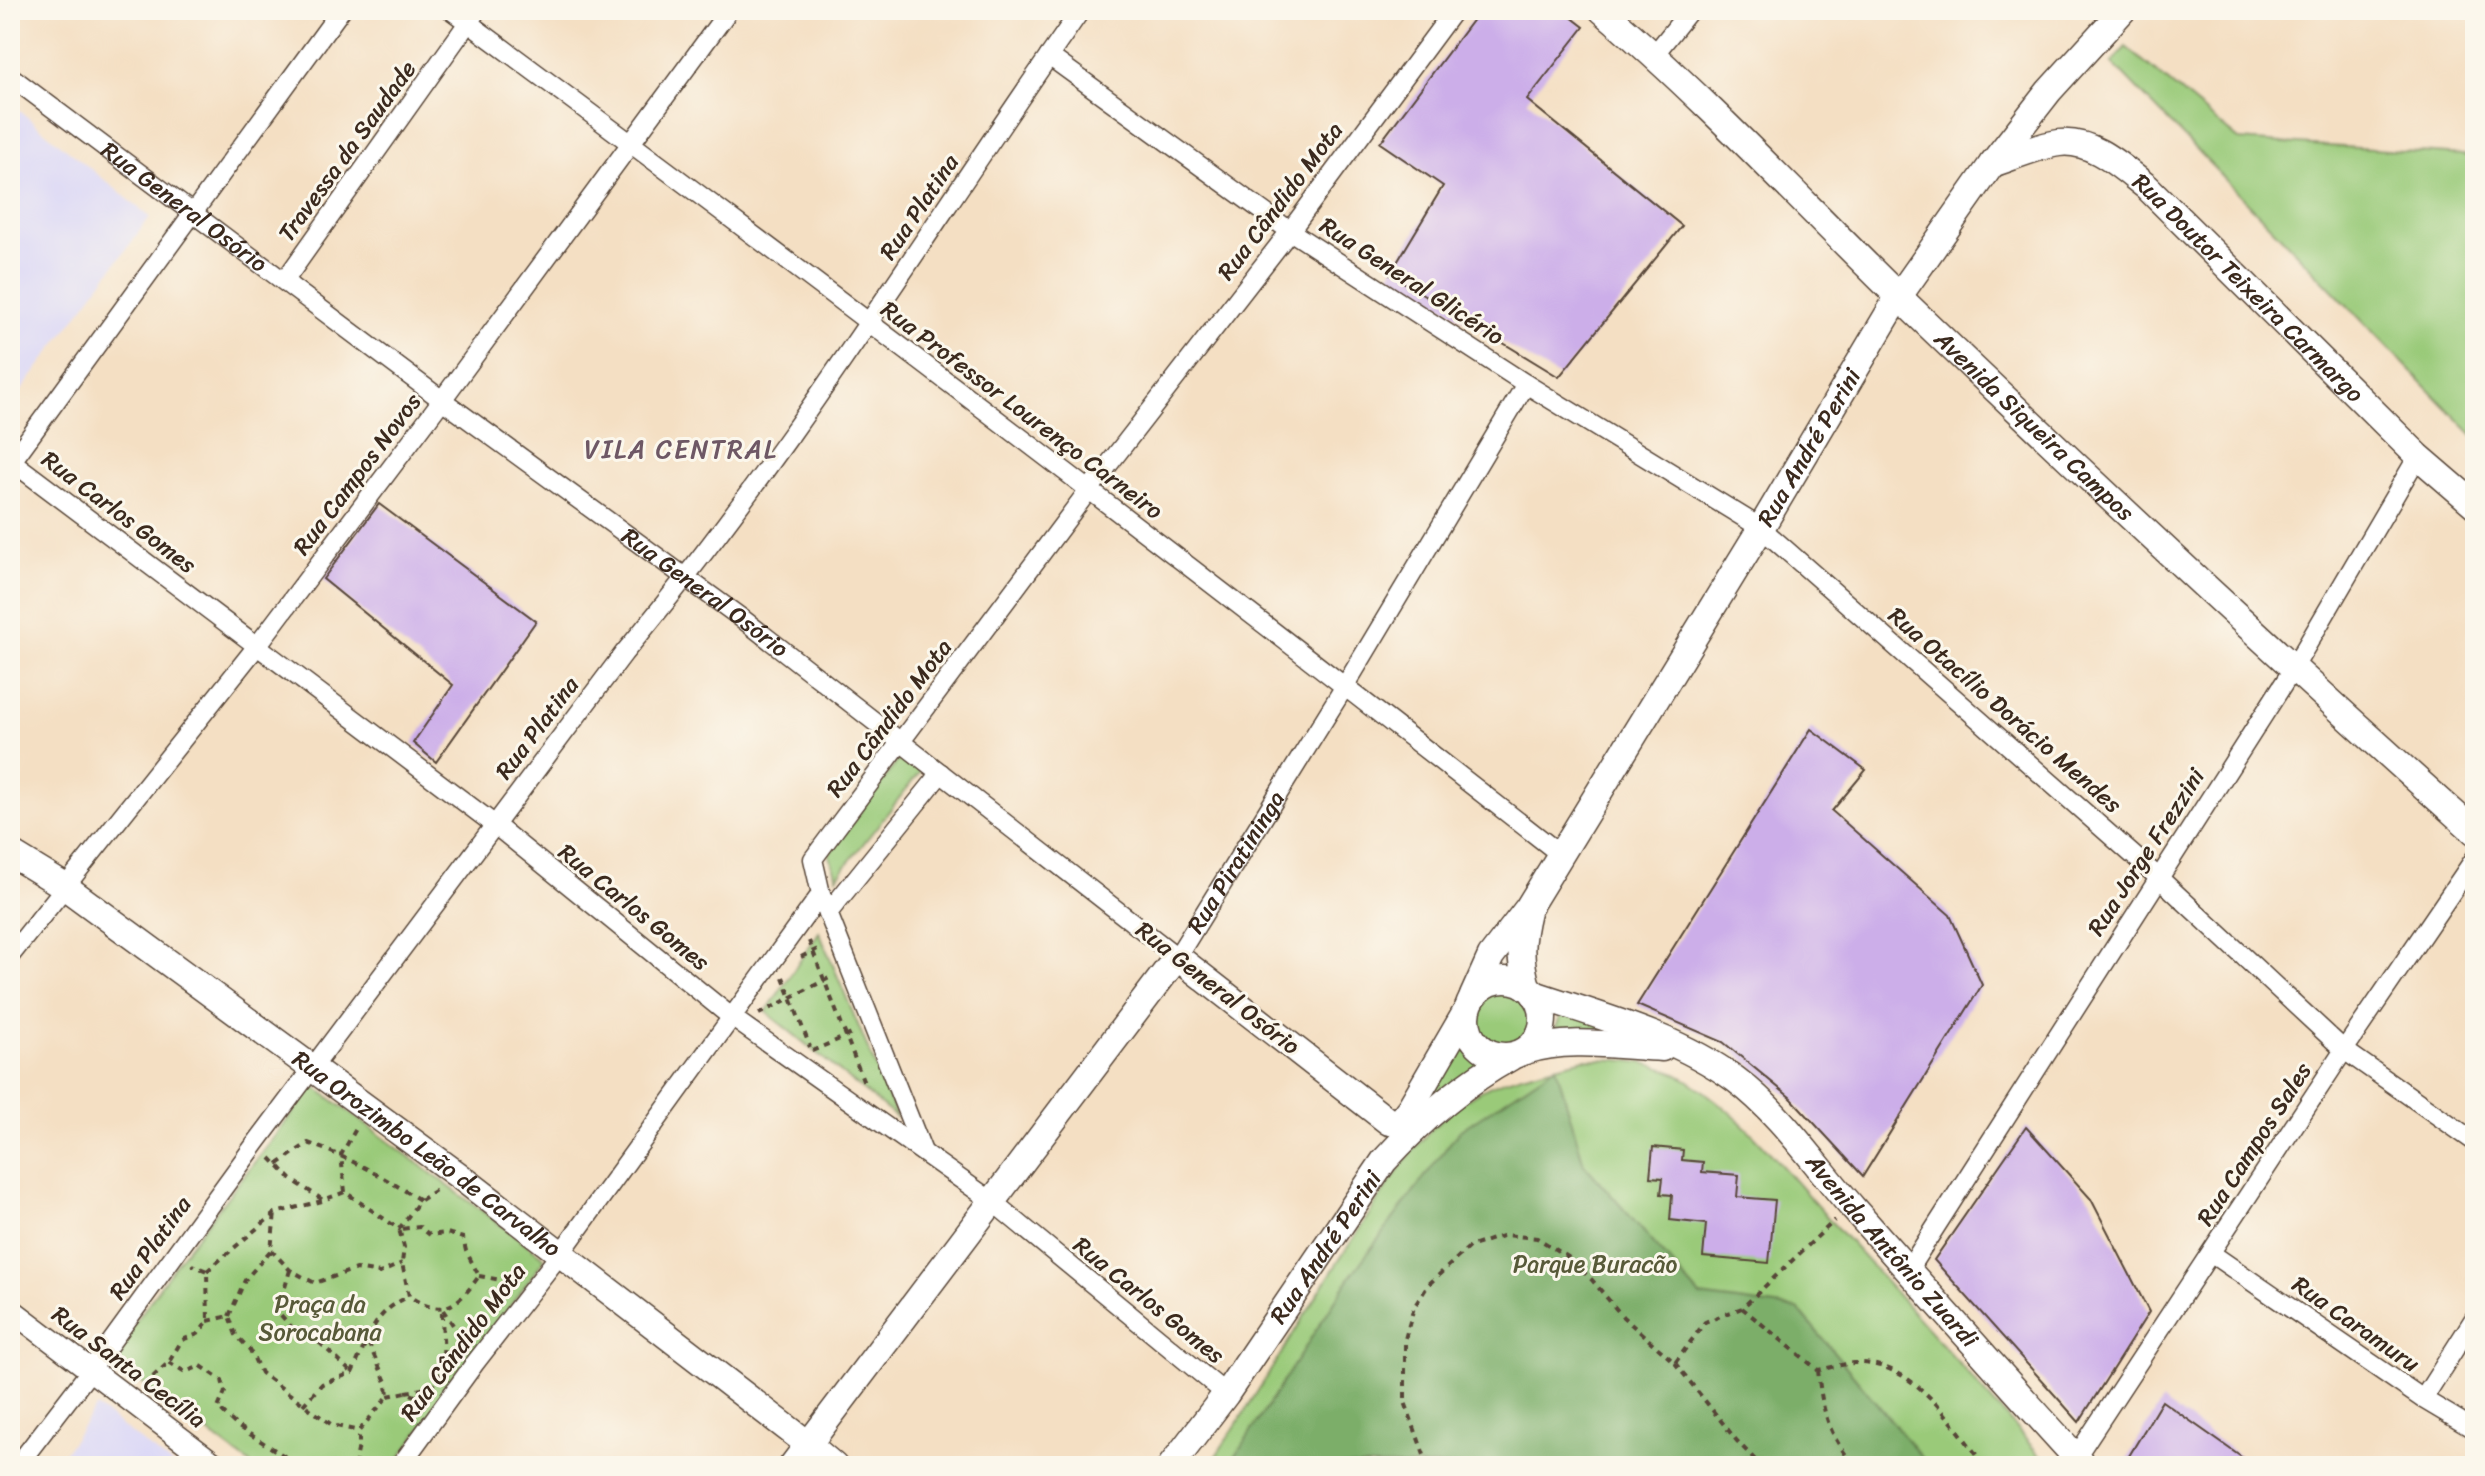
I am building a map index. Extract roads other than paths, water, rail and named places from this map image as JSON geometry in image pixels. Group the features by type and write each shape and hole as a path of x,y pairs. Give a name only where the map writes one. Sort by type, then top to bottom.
{"main road":[{"name":"Avenida Siqueira Campos","path":"1602,10 1654,55 1899,296 2293,669 2475,832"},
{"name":"Rua André Perini","path":"1389,1122 1400,1121 1410,1108 1470,1003 1491,956 1528,908 1899,296 1992,164 2049,91 2123,10"},
{"name":"Rua Doutor Teixeira Carmargo","path":"1992,164 2059,143 2095,150 2109,158 2147,187 2418,456 2475,505"},
{"name":"Rua Orozimbo Leão de Carvalho","path":"10,853 64,886 458,1175 834,1466"},
{"name":"Rua André Perini","path":"1528,908 1521,933 1520,953 1531,990"},
{"name":"Rua General Osório","path":"1177,957 1389,1122"},
{"name":"Rua Piratininga","path":"792,1466 1177,957"},
{"path":"1498,980 1513,981 1531,990 1543,1012 1542,1027 1536,1041 1518,1054 1496,1056 1482,1050 1472,1039 1466,1025 1470,1003 1484,985 1498,980"},
{"name":"Avenida Antônio Zuardi","path":"1531,990 1686,1050 1752,1093 1773,1113 1850,1205 2080,1462"},
{"name":"Avenida Antônio Zuardi","path":"1518,1054 1544,1045 1571,1043 1686,1050"},
{"name":"Rua André Perini","path":"1171,1466 1226,1394 1384,1161 1458,1090 1518,1054"}],"street":[{"path":"11,462 341,10"},
{"name":"Rua Professor Lourenço Carneiro","path":"451,10 473,16 631,145 1345,686 1560,854"},
{"name":"Rua Campos Novos","path":"10,956 257,646 729,10"},
{"name":"Rua Platina","path":"17,1466 624,653 686,579 870,324 1081,10"},
{"name":"Rua Cândido Mota","path":"400,1466 736,1020 775,956 821,894 813,859 1454,10"},
{"path":"1654,55 1690,10"},
{"name":"Travessa da Saudade","path":"285,280 473,16"},
{"name":"Rua General Glicério","path":"1049,56 1290,231 1526,384 1761,528"},
{"name":"Rua General Osório","path":"10,76 442,400 744,620 1177,957"},
{"name":"Rua Piratininga","path":"1177,957 1345,686 1526,384"},
{"name":"Rua Jorge Frezzini","path":"1908,1270 2293,669 2418,456"},
{"name":"Rua Carlos Gomes","path":"11,462 495,825 736,1020 993,1202 1226,1394"},
{"name":"Rua Otacílio Dorácio Mendes","path":"1761,528 2158,877 2344,1050 2475,1142"},
{"path":"828,913 941,773"},
{"name":"Rua Campos Sales","path":"2080,1462 2344,1050 2475,858"},
{"path":"821,894 923,1152"},
{"name":"Rua Caramuru","path":"2212,1254 2423,1399 2475,1430"},
{"name":"Rua Santa Cecília","path":"10,1309 217,1466"},
{"path":"2423,1399 2475,1317"}],"district":[{"name":"VILA CENTRAL","path":"681,449"}],"park label":[{"name":"Parque Buracão","path":"1595,1264"},
{"name":"Praça da Sorocabana","path":"320,1318"}]}
